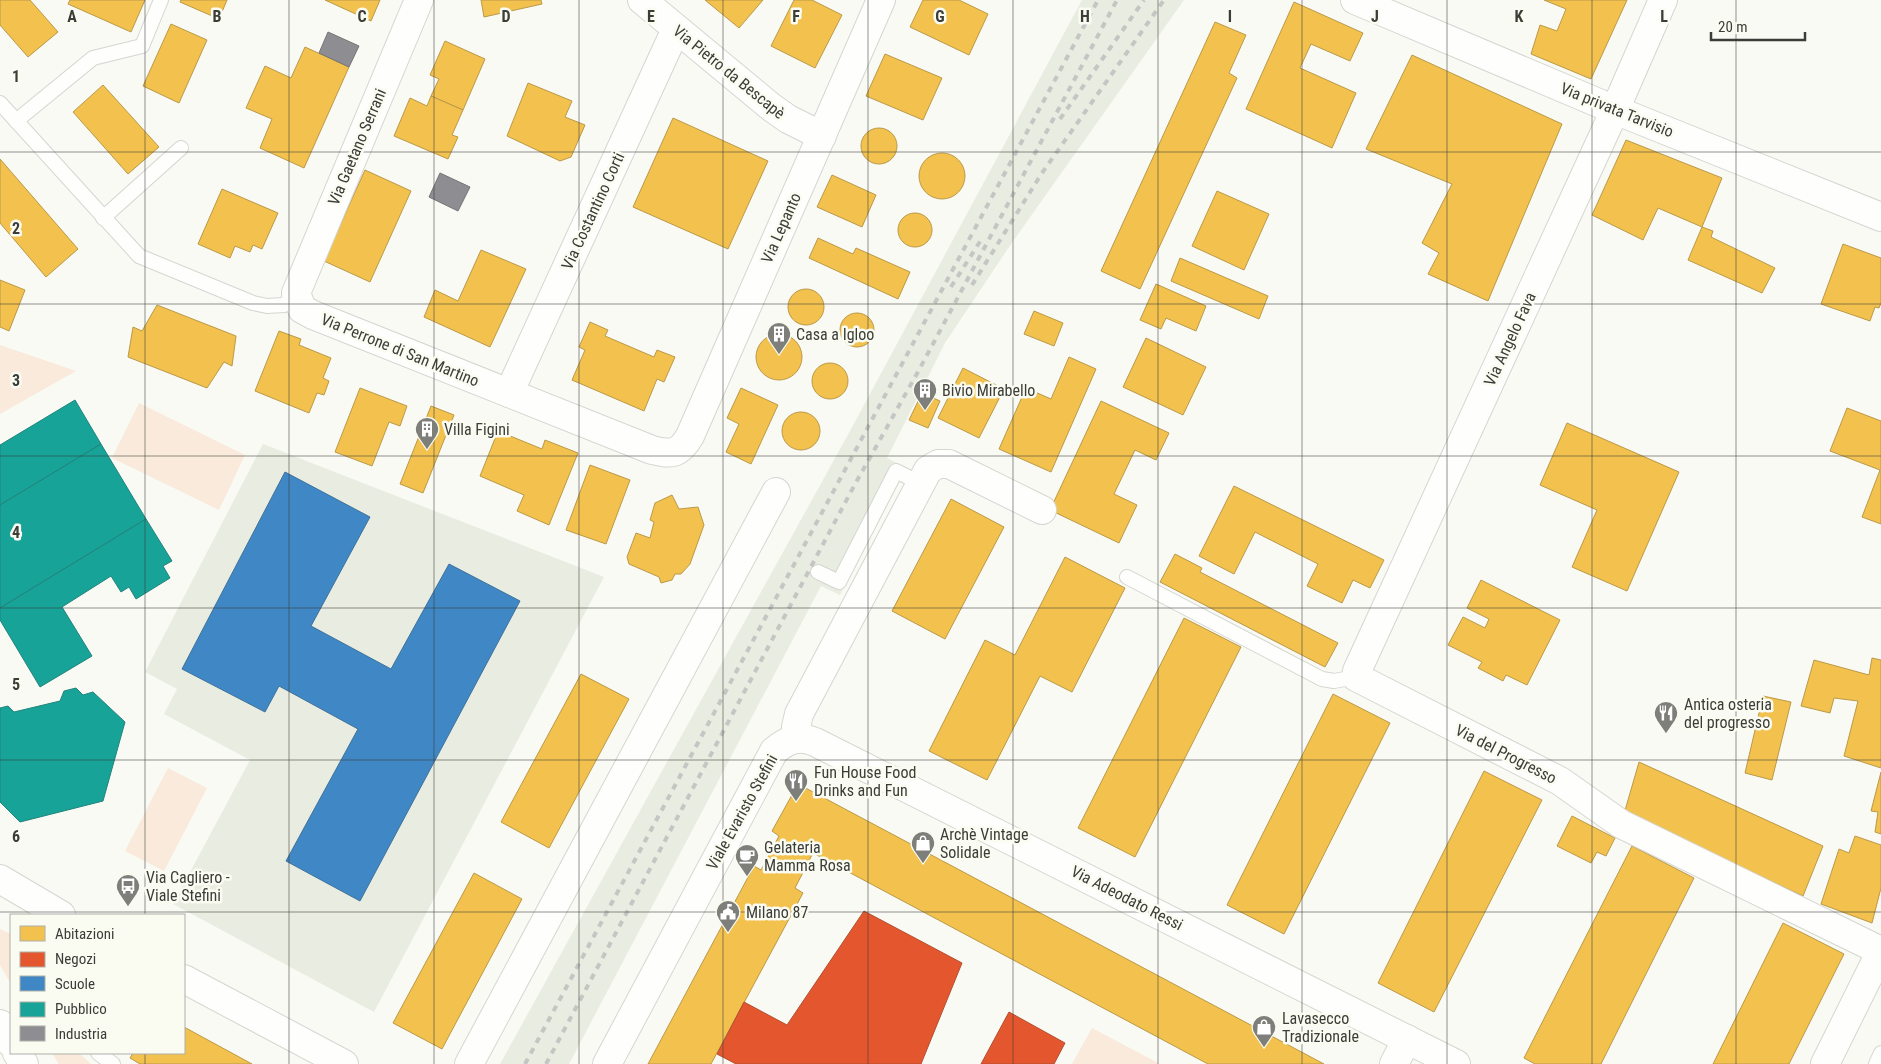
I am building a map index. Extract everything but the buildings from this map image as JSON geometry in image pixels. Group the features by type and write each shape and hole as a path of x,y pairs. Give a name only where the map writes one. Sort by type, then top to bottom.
{"street":[{"name":"Via Gaetano Serrani","path":"296,294 419,0"},
{"name":"Via Pietro da Bescapè","path":"642,0 771,107 788,119 822,136"},
{"name":"Via Lepanto","path":"675,452 684,446 690,436 881,0"},
{"name":"Via privata Tarvisio","path":"1354,0 1615,110 1881,216"},
{"name":"Via Angelo Fava","path":"1356,677 1615,110 1663,0"},
{"name":"Via Costantino Corti","path":"509,393 676,30"},
{"name":"Via Perrone di San Martino","path":"296,294 302,309 313,316 652,450 664,453 675,452"},
{"path":"797,737 796,727 799,714 929,474 949,464 1042,510"},
{"path":"469,1064 776,492"},
{"name":"Via del Progresso","path":"1356,677 1560,781 1621,824 1881,951"},
{"name":"Via Adeodato Ressi","path":"797,737 815,742 1456,1064"},
{"name":"Viale Evaristo Stefini","path":"606,1064 774,752 783,743 797,737"},
{"path":"0,879 59,914"},
{"path":"1826,1064 1881,951"},
{"path":"185,980 344,1064"},
{"path":"0,1024 10,1041"},
{"path":"1394,1064 1407,1040"}],"lane":[{"path":"16,121 93,58 142,46 161,0"},
{"path":"0,103 139,256 260,304 276,307 284,305 296,294"},
{"path":"103,218 181,148"},
{"path":"818,572 839,582 896,471 929,474"},
{"path":"1126,577 1322,679 1334,681 1356,677"},
{"path":"1876,1064 1881,1053"}],"shaded area":[{"path":"1082,0 1184,0 1009,247 945,343 887,458 907,468 840,595 821,586 569,1064 500,1064 850,431"},
{"path":"0,345 76,371 0,414"},
{"path":"139,403 245,455 219,510 112,458"},
{"path":"263,444 604,577 374,1012 173,904 250,760 164,714 177,689 145,672"},
{"path":"168,768 207,788 164,871 125,851"},
{"path":"0,929 10,934 10,982 0,965"},
{"path":"1092,1028 1160,1064 1072,1064"},
{"path":"53,1054 80,1054 91,1064 59,1064"}],"railway":[{"path":"525,1064 1098,0"},
{"path":"546,1064 854,486 919,370 1117,0"},
{"path":"1060,119 1144,0"},
{"path":"972,285 1042,173 1164,0"},
{"path":"951,287 981,240"}],"place":[{"name":"Casa a Igloo","path":"779,355"},
{"name":"Bivio Mirabello","path":"925,411"},
{"name":"Villa Figini","path":"427,450"},
{"name":"Antica osteria del progresso","path":"1666,734"},
{"name":"Fun House Food Drinks and Fun","path":"796,802"},
{"name":"Archè Vintage Solidale","path":"923,864"},
{"name":"Gelateria Mamma Rosa","path":"747,877"},
{"name":"Via Cagliero - Viale Stefini","path":"128,907"},
{"name":"Milano 87","path":"728,933"},
{"name":"Lavasecco Tradizionale","path":"1264,1048"}]}
